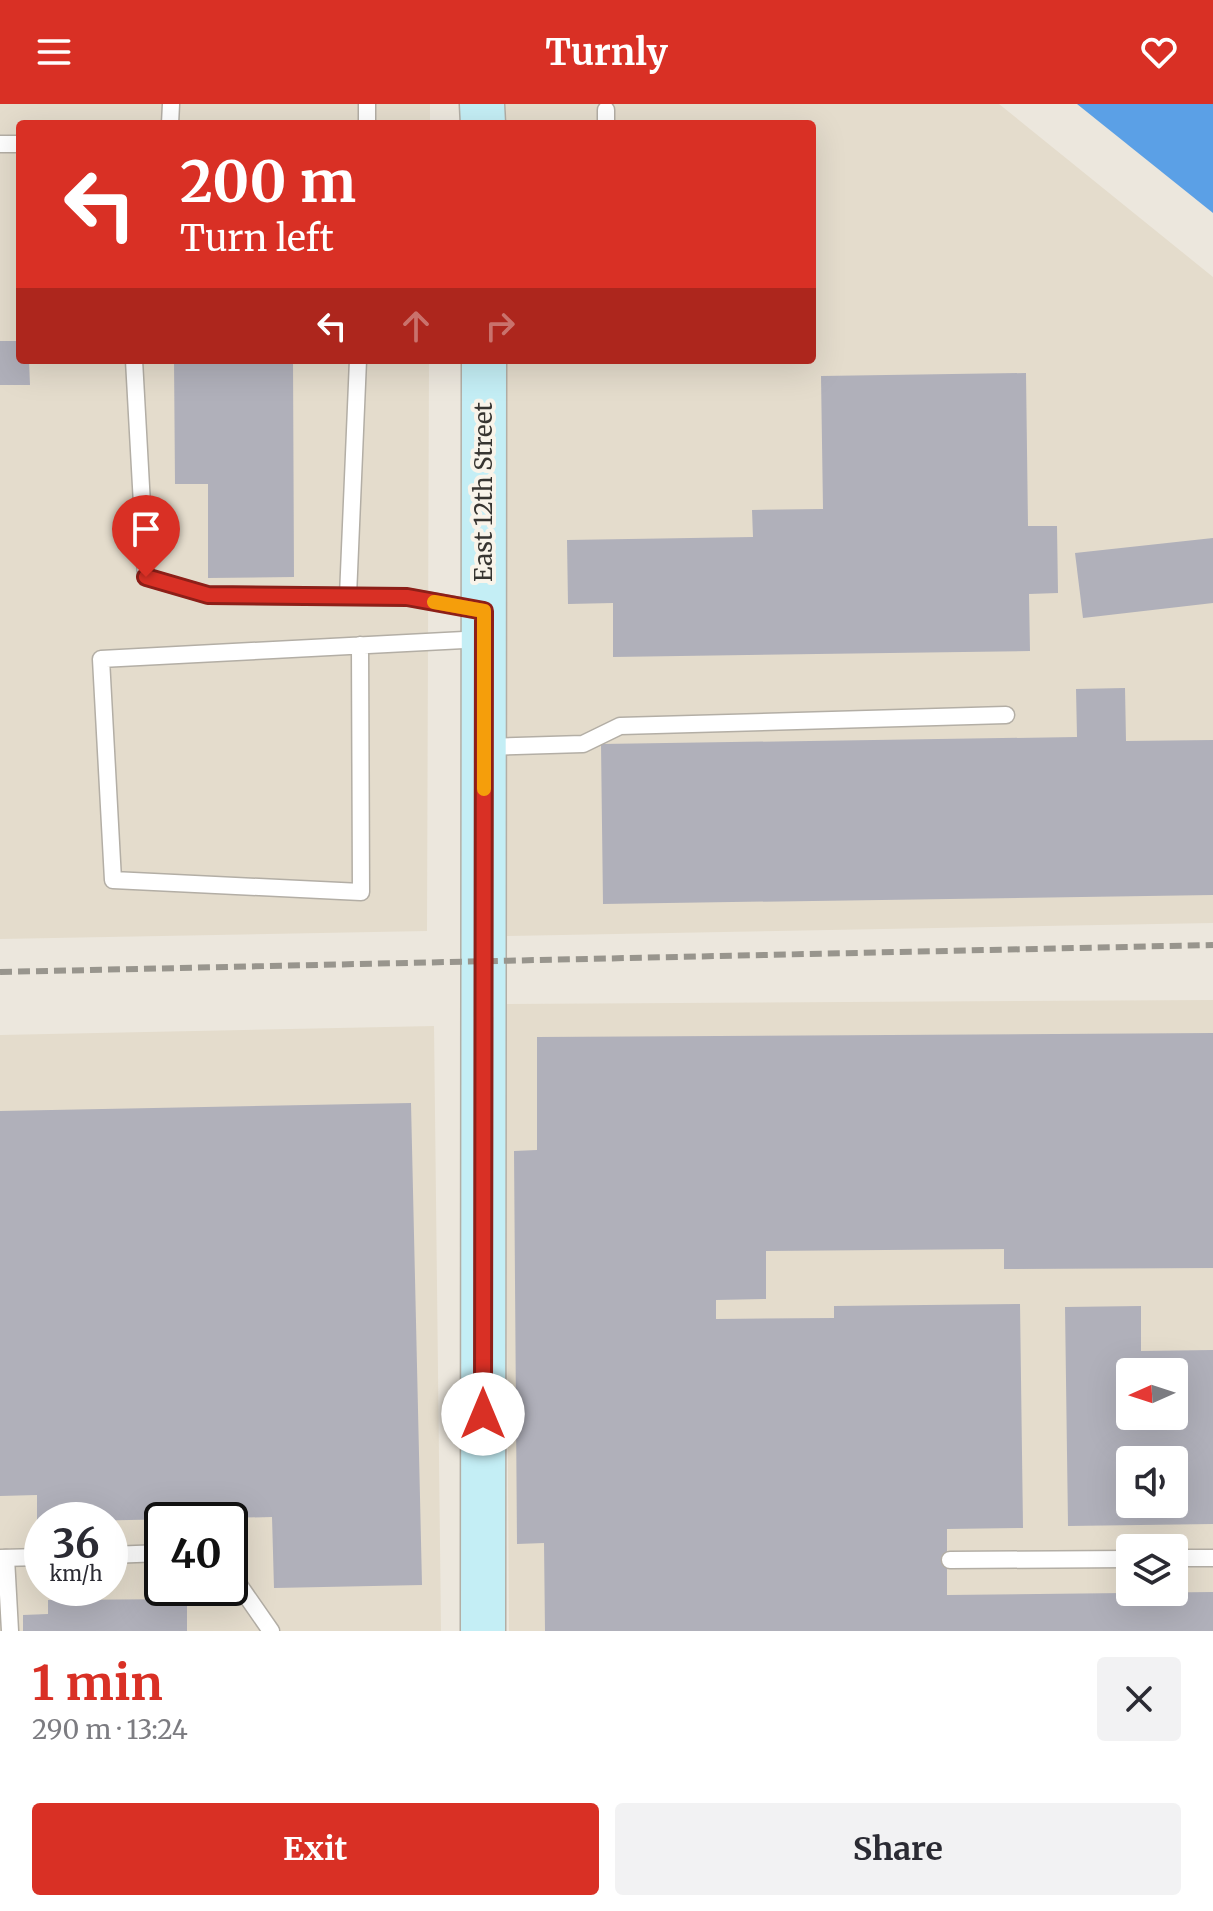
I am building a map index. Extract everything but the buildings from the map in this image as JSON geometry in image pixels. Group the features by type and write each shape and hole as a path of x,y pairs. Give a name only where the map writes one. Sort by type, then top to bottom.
{"street":[{"name":"East 12th Street","path":"483,1631 484,364"}],"lane":[{"path":"134,364 146,577 208,595 407,597 484,625"},
{"path":"348,596 358,364"},
{"path":"360,645 361,892 113,880 101,659 360,645 484,625"},
{"path":"484,747 583,744 620,726 1006,715"},
{"path":"10,1631 3,1558 24,1557"},
{"path":"1188,1558 1213,1558"},
{"path":"950,1560 1116,1559"},
{"path":"248,1598 271,1631"}],"shaded area":[{"path":"0,104 430,104 430,120 16,120 16,364 429,364 427,931 0,939"},
{"path":"506,104 999,104 1213,277 1213,923 504,936 505,364 816,364 816,120 506,120"},
{"path":"1213,1000 1213,1631 509,1631 505,1004"},
{"path":"434,1026 441,1631 0,1631 0,1035"}],"water":[{"path":"1077,104 1213,104 1213,213"}],"railway":[{"path":"0,972 1213,945"}],"slow traffic":[{"path":"434,602 484,611 484,789"}],"route":[{"path":"146,577 208,595 407,597 484,611 483,1414"}]}
